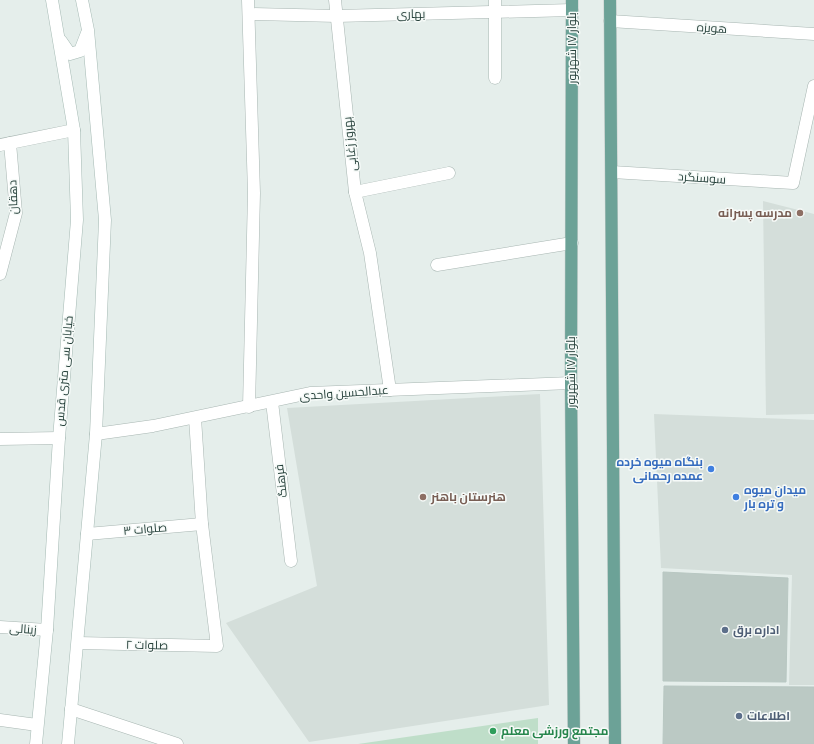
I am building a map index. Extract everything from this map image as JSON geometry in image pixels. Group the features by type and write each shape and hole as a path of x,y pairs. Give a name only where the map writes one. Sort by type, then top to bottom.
{"main road":[{"path":"610,0 615,744"},
{"name":"بلوار ١٧ شهریور","path":"572,5 571,382 574,744"}],"street":[{"name":"خیابان سی متری قدس","path":"36,744 47,630 58,438 77,220 74,130 60,38 52,0"},
{"path":"68,744 96,434 105,220 88,30 82,0"},
{"path":"248,0 250,14 254,193 249,407"},
{"name":"بهروز زغابی","path":"335,0 354,192 370,253 390,390"},
{"name":"بهاری","path":"250,14 337,16 495,6 572,5"},
{"path":"495,6 495,78"},
{"name":"هویزه","path":"610,21 814,34"},
{"path":"60,38 70,54 80,51 88,30"},
{"name":"سوسنگرد","path":"612,172 793,183 814,86"},
{"path":"5,144 74,130"},
{"name":"دهقان","path":"0,274 16,213 5,144"},
{"path":"354,192 449,174"},
{"path":"437,265 572,243"},
{"name":"عبدالحسین واحدی","path":"96,434 195,418 310,393 571,382"},
{"name":"فرهنگ","path":"272,402 291,561"},
{"path":"195,418 202,524"},
{"path":"0,439 58,438"},
{"name":"صلوات ۳","path":"87,534 202,524"},
{"name":"صلوات ۲","path":"78,643 217,646 202,524"},
{"name":"زینالی","path":"0,627 47,630"},
{"path":"71,709 177,744"},
{"path":"0,720 37,725"}],"shaded area":[{"path":"763,201 814,214 814,414 766,415"},
{"name":"هنرستان باهنر","path":"540,394 549,705 309,742 226,623 317,586 287,408"},
{"name":"میدان میوه و تره بار","path":"654,414 814,420 814,685 789,685 792,575 661,568"}],"green space":[{"name":"مجتمع ورزشی معلم","path":"538,718 538,744 358,744"}],"building":[{"name":"اداره برق","path":"663,572 788,578 786,682 663,681"},
{"name":"اطلاعات","path":"664,686 814,687 814,744 663,744"}],"place":[{"name":"مدرسه پسرانه","path":"800,213"},
{"name":"بنگاه میوه خرده عمده رحمانی","path":"711,469"},
{"name":"هنرستان باهنر","path":"423,497"},
{"name":"میدان میوه و تره بار","path":"736,497"},
{"name":"اداره برق","path":"725,630"},
{"name":"اطلاعات","path":"739,716"},
{"name":"مجتمع ورزشی معلم","path":"493,731"}]}
